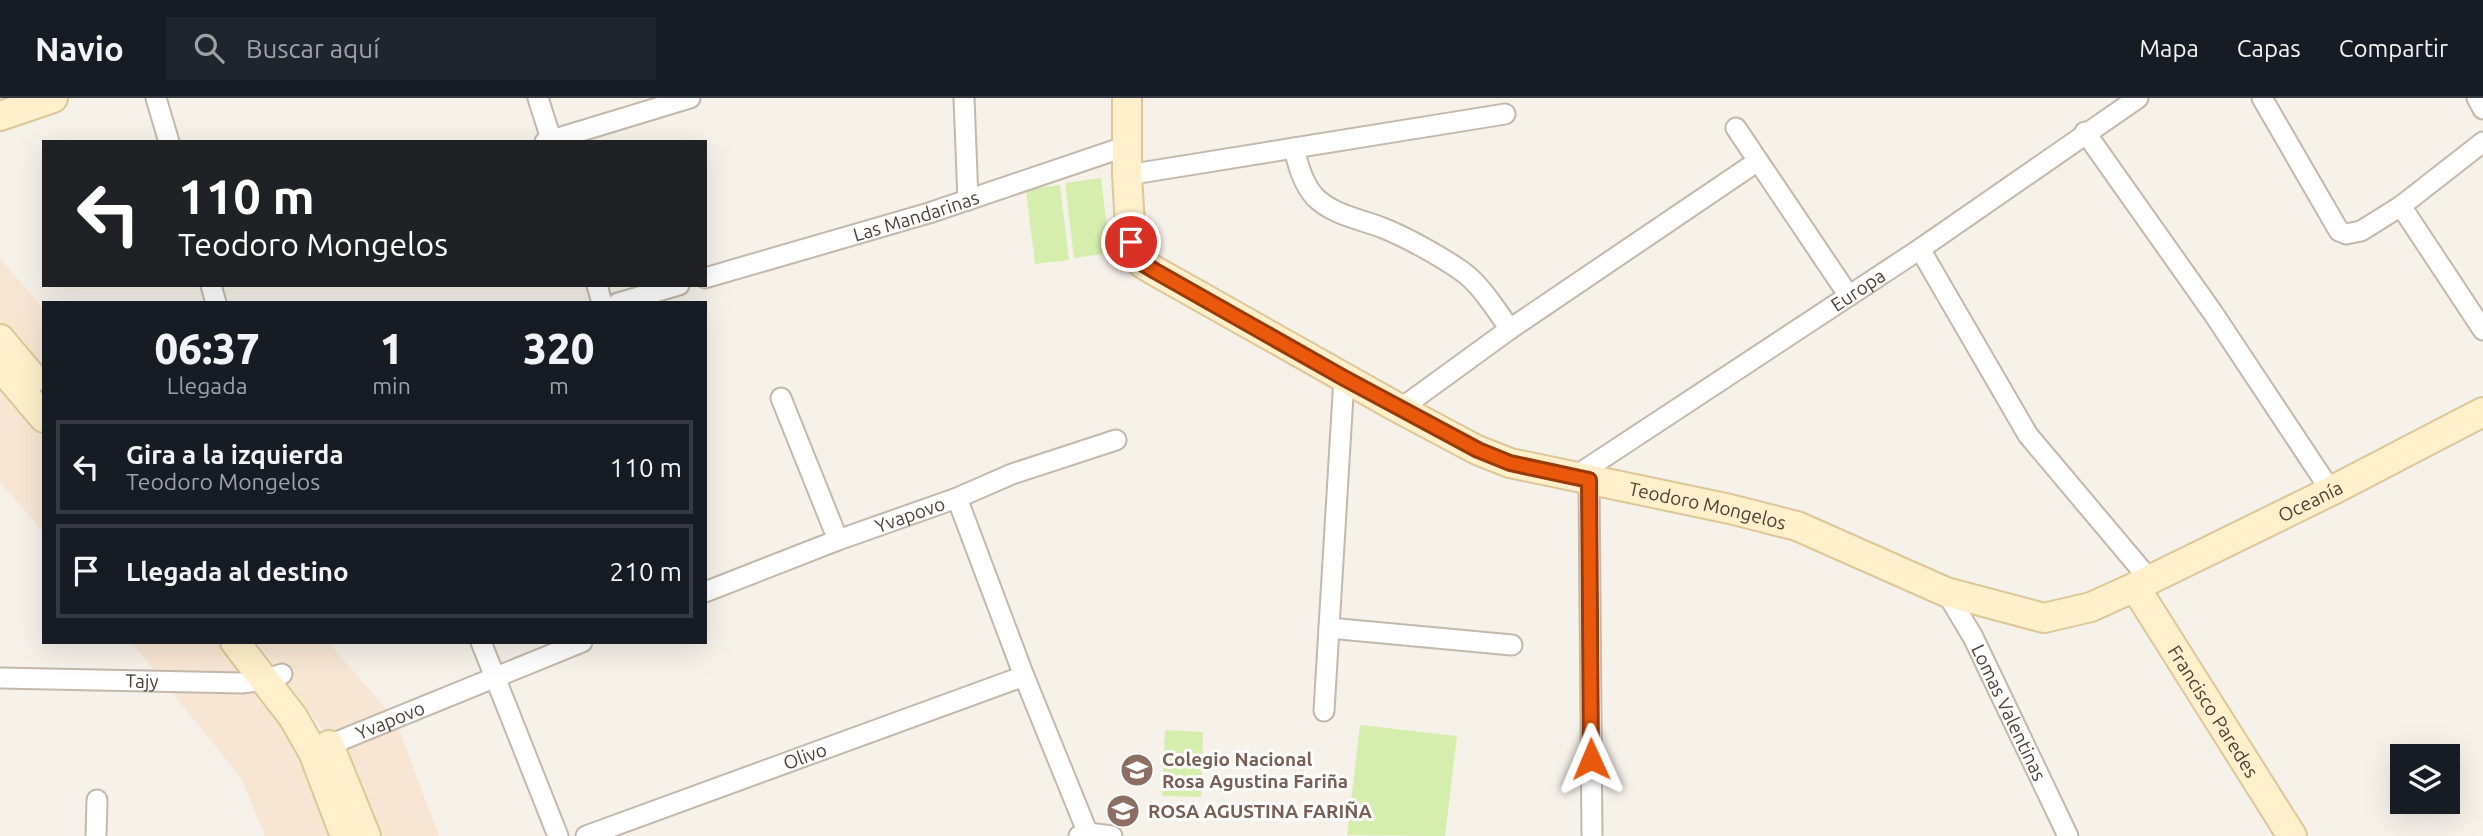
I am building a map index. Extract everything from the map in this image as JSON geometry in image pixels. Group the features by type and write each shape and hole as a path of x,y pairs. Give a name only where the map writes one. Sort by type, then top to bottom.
{"street":[{"path":"0,116 54,98"},
{"path":"156,98 168,140"},
{"path":"538,98 549,140"},
{"path":"552,140 690,98"},
{"path":"964,98 968,200"},
{"name":"Teodoro Mongelos","path":"1127,98 1127,176 1131,242 1142,263 1344,378 1478,450 1510,463 1730,509 1797,526 1946,592 2044,618 2091,607 2143,584"},
{"name":"Europa","path":"1582,479 2138,98"},
{"path":"2262,98 2339,231 2346,234 2361,232 2401,206 2483,142"},
{"path":"2477,98 2483,109"},
{"path":"1127,176 1505,114"},
{"path":"1736,128 1849,296"},
{"path":"2085,132 2213,313 2331,491"},
{"name":"Las Mandarinas","path":"707,277 968,200 1127,146"},
{"path":"1294,148 1299,170 1313,195 1342,214 1385,229 1463,272 1476,284 1510,329"},
{"path":"1400,409 1510,329 1758,161"},
{"path":"2401,206 2483,330"},
{"path":"1920,249 2028,435 2143,584"},
{"path":"625,301 672,287"},
{"path":"0,339 42,389"},
{"path":"0,366 42,416"},
{"path":"1324,710 1344,378"},
{"path":"780,398 838,540"},
{"name":"Oceanía","path":"2143,584 2483,412"},
{"name":"Yvapovo","path":"707,592 838,540 957,498 1012,474 1116,440"},
{"path":"1582,479 1592,836"},
{"path":"957,498 1085,835 1112,836"},
{"name":"Francisco Paredes","path":"2143,584 2292,836"},
{"name":"Lomas Valentinas","path":"1946,592 1973,637 2068,836"},
{"path":"1329,628 1511,645"},
{"path":"237,644 307,707 345,836"},
{"path":"259,644 274,677"},
{"path":"482,644 558,836"},
{"name":"Yvapovo","path":"321,748 577,644"},
{"name":"Olivo","path":"586,836 1024,676"},
{"name":"Tajy","path":"0,678 227,683 274,677"},
{"path":"321,748 366,836"},
{"path":"96,836 97,800"}],"shaded area":[{"path":"0,258 42,308 42,384 0,334"},
{"path":"0,370 42,419 42,531 0,482"},
{"path":"133,644 232,644 292,723 337,836 265,836 241,778"},
{"path":"258,644 330,644 395,719 439,836 374,836 334,745"}],"green space":[{"path":"1101,178 1110,253 1074,258 1065,183"},
{"path":"1060,185 1069,260 1035,264 1026,190"},
{"path":"1360,725 1457,736 1445,836 1347,835"},
{"path":"1165,730 1203,732 1201,797 1162,796"}],"place":[{"name":"Colegio Nacional Rosa Agustina Fariña","path":"1137,770"},
{"name":"ROSA AGUSTINA FARIÑA","path":"1123,811"}],"route":[{"path":"1131,242 1142,263 1155,271 1478,450 1510,463 1589,480 1591,759"}]}
